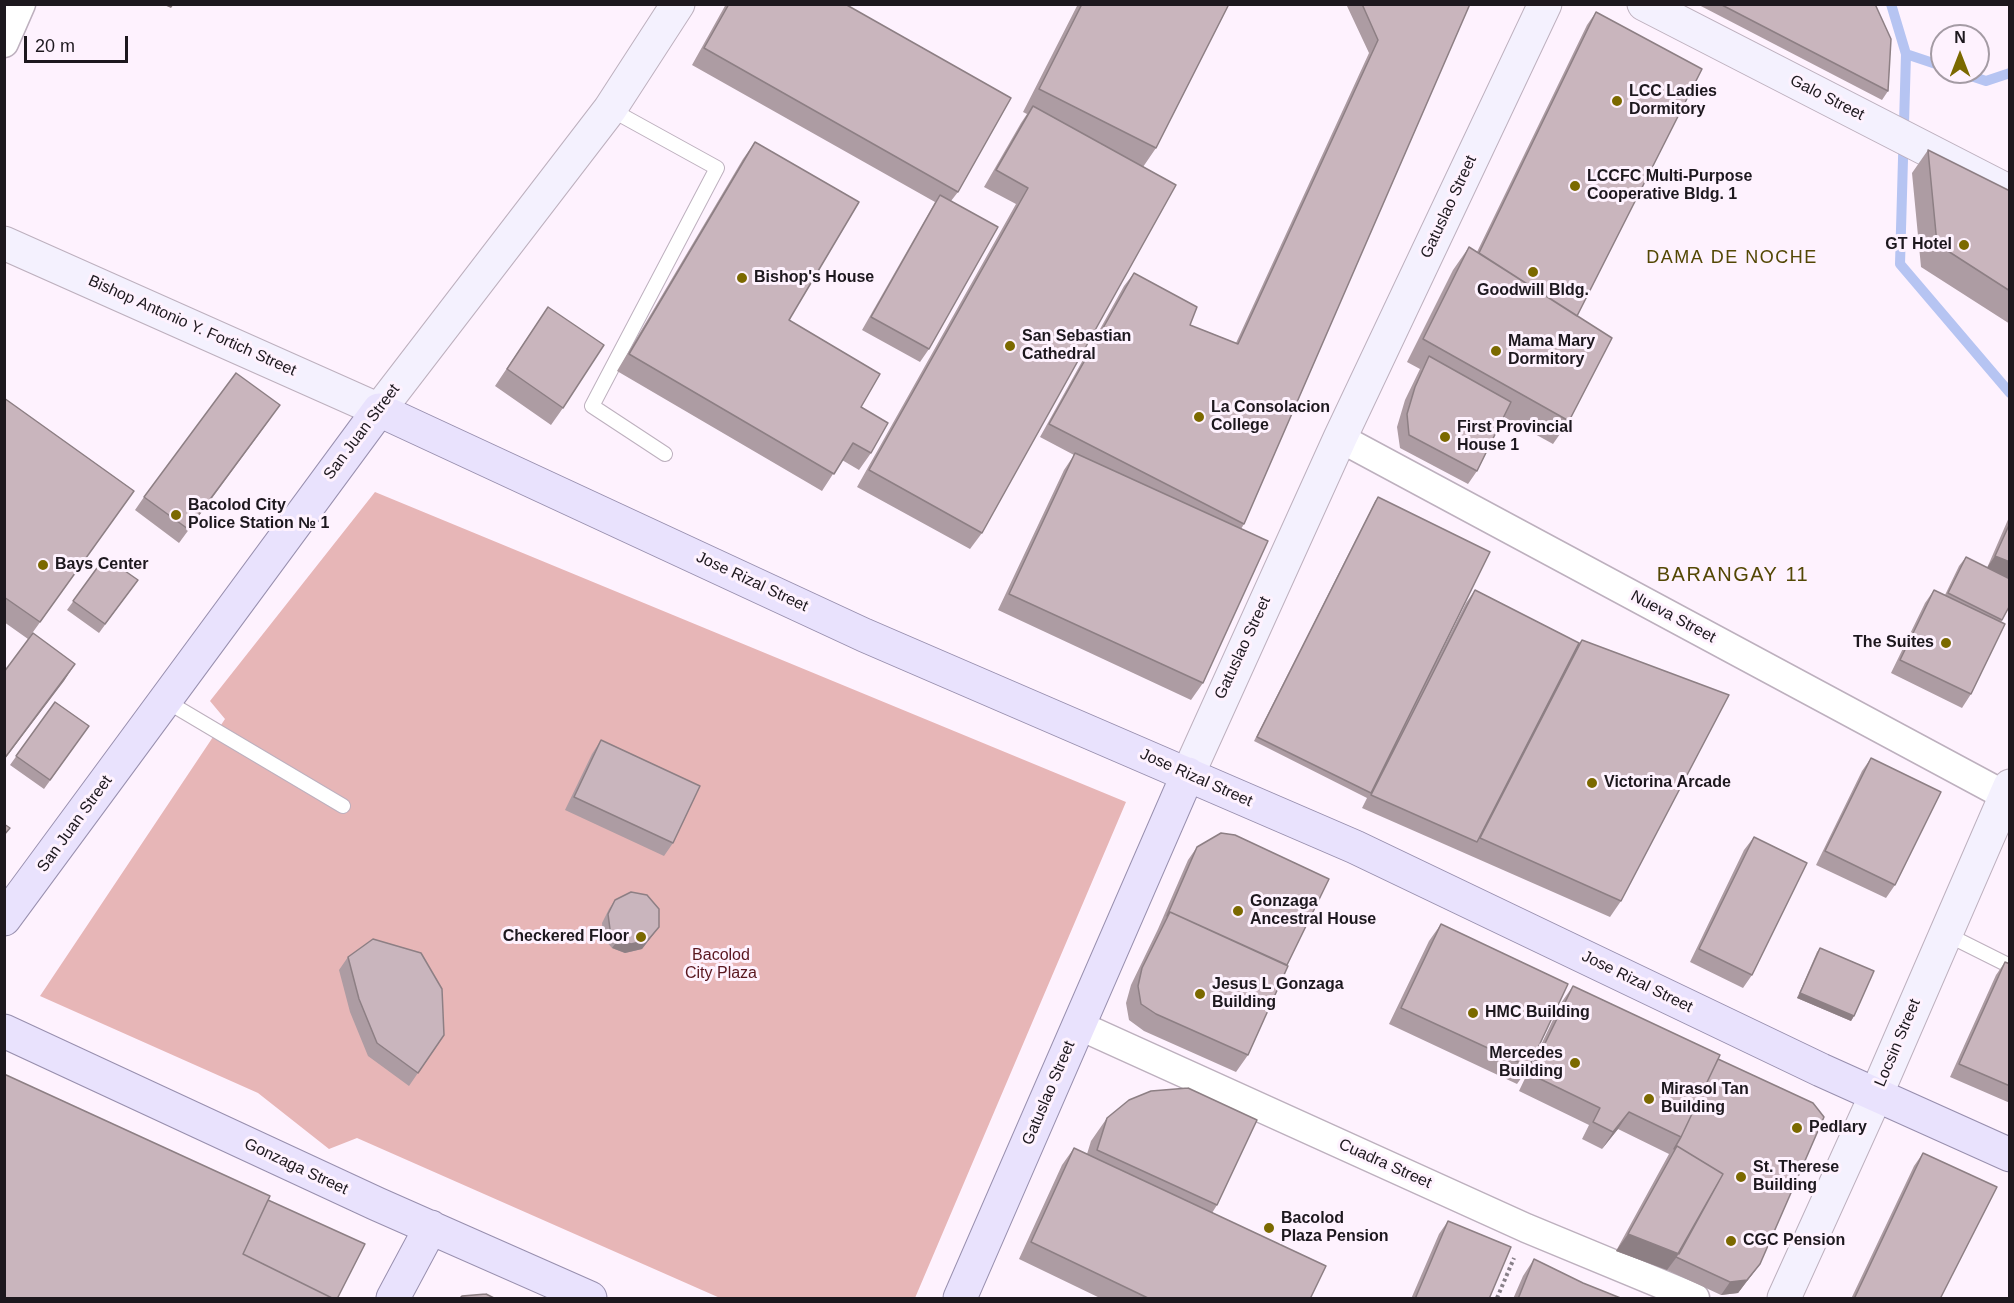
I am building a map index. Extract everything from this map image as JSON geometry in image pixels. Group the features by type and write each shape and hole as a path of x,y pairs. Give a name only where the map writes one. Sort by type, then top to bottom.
{"main road":[{"name":"San Juan Street","path":"4,919 166,701 288,530 379,410"},
{"name":"Jose Rizal Street","path":"379,410 864,634 1355,847 1876,1095 2010,1155"},
{"name":"Gatuslao Street","path":"960,1299 1188,774"},
{"name":"Gonzaga Street","path":"4,1031 80,1068 590,1299"},
{"path":"393,1299 430,1227"}],"street":[{"path":"4,42 21,4"},
{"name":"San Juan Street","path":"379,410 610,109 678,4"},
{"name":"Gatuslao Street","path":"1188,774 1340,438 1545,4"},
{"name":"Galo Street","path":"1644,4 2010,192"},
{"name":"Bishop Antonio Y. Fortich Street","path":"4,243 379,410"},
{"name":"Nueva Street","path":"1340,438 2008,791"},
{"name":"Locsin Street","path":"1784,1299 1876,1095 1944,933 2008,791"},
{"name":"Cuadra Street","path":"1078,1025 1526,1228 1695,1299"}],"lane":[{"path":"610,109 717,168 592,406 665,454"},
{"path":"166,701 343,806"},
{"path":"1944,933 2010,966"}],"path":[{"path":"1497,1299 1526,1228"}],"green space":[{"name":"Bacolod City Plaza","path":"375,492 1126,802 915,1298 720,1298 357,1138 329,1149 258,1093 40,996 225,719 210,701"}],"building":[{"path":"729,4 845,4 1011,98 958,192 704,48"},
{"path":"1082,4 1229,4 1156,148 1039,89"},
{"path":"1362,4 1470,4 1244,524 1049,424 1134,273 1197,307 1190,325 1238,344 1378,40"},
{"path":"1720,4 1875,4 1891,39 1888,91"},
{"path":"1596,12 1702,69 1577,316 1479,253"},
{"name":"San Sebastian Cathedral","path":"1033,106 1176,185 982,533 869,470 1028,188 996,170"},
{"name":"Bishop's House","path":"755,142 859,202 789,320 880,374 861,407 888,423 871,453 853,443 834,474 629,354"},
{"path":"1928,150 2010,191 2010,291 1937,244"},
{"path":"940,195 998,227 929,349 871,317"},
{"name":"Mama Mary Dormitory","path":"1469,247 1612,338 1569,421 1423,339"},
{"path":"548,307 604,345 563,408 507,369"},
{"name":"First Provincial House 1","path":"1429,356 1511,402 1477,471 1409,435 1407,414 1415,387"},
{"path":"236,373 280,405 188,529 144,497"},
{"name":"Bays Center","path":"4,398 134,491 40,622 4,597"},
{"path":"1075,453 1268,541 1203,683 1009,594"},
{"path":"1378,497 1490,552 1371,793 1257,737"},
{"path":"2010,523 2010,562 1995,556"},
{"path":"105,557 138,580 105,624 73,601"},
{"path":"1966,557 2010,579 2010,605 2002,620 1948,593"},
{"path":"1475,590 1579,643 1477,842 1371,795"},
{"path":"1934,590 2005,624 1971,694 1900,660"},
{"path":"33,633 75,664 4,759 4,672"},
{"name":"Victorina Arcade","path":"1582,640 1729,695 1621,901 1480,838"},
{"path":"55,702 89,726 50,780 16,756"},
{"path":"601,740 700,786 673,843 574,797"},
{"path":"1871,758 1941,792 1895,885 1825,851"},
{"path":"4,824 10,828 4,835"},
{"name":"Gonzaga Ancestral House","path":"1221,833 1235,835 1329,879 1287,965 1170,912 1167,916 1197,847"},
{"path":"1754,837 1807,863 1752,975 1699,949"},
{"path":"631,892 647,895 659,909 659,927 648,940 631,944 618,940 610,929 608,914 615,900"},
{"name":"Jesus L Gonzaga Building","path":"1170,912 1288,966 1248,1055 1156,1014 1141,1004 1138,986 1142,968"},
{"name":"HMC Building","path":"1441,924 1568,984 1529,1067 1401,1008"},
{"path":"373,939 421,953 442,989 444,1035 418,1073 377,1043 359,999 348,957"},
{"path":"1820,948 1874,971 1854,1016 1800,993"},
{"path":"2005,962 2010,964 2010,1086 1959,1064"},
{"path":"1573,986 1720,1055 1681,1137 1629,1112 1613,1132 1593,1122 1600,1108 1530,1074"},
{"name":"St. Therese Building","path":"1718,1059 1813,1103 1824,1117 1760,1264 1747,1280 1730,1282 1676,1257 1723,1174 1677,1146 1674,1149"},
{"path":"4,1074 270,1196 243,1254 334,1299 4,1299"},
{"path":"1188,1088 1257,1120 1217,1205 1097,1150 1107,1118 1129,1100 1151,1091"},
{"path":"1677,1146 1723,1174 1679,1254 1628,1234"},
{"path":"1074,1148 1326,1266 1310,1299 1150,1299 1031,1242"},
{"path":"1923,1153 1997,1187 1940,1299 1854,1299"},
{"path":"268,1200 365,1244 337,1299 243,1254"},
{"path":"1448,1221 1511,1247 1489,1299 1415,1299"},
{"path":"1534,1259 1583,1283 1623,1299 1518,1299"},
{"path":"486,1294 496,1299 459,1299 462,1296"}],"waterway":[{"path":"1891,4 1906,54 1930,62"},
{"path":"1906,54 1900,264 2010,393"},
{"path":"1990,80 2010,73"}],"place":[{"name":"LCC Ladies Dormitory","path":"1617,101"},
{"name":"LCCFC Multi-Purpose Cooperative Bldg. 1","path":"1575,186"},
{"name":"GT Hotel","path":"1964,245"},
{"name":"Goodwill Bldg.","path":"1533,272"},
{"name":"Bishop's House","path":"742,278"},
{"name":"San Sebastian Cathedral","path":"1010,346"},
{"name":"Mama Mary Dormitory","path":"1496,351"},
{"name":"La Consolacion College","path":"1199,417"},
{"name":"First Provincial House 1","path":"1445,437"},
{"name":"Bacolod City Police Station № 1","path":"176,515"},
{"name":"Bays Center","path":"43,565"},
{"name":"The Suites","path":"1946,643"},
{"name":"Victorina Arcade","path":"1592,783"},
{"name":"Gonzaga Ancestral House","path":"1238,911"},
{"name":"Checkered Floor","path":"641,937"},
{"name":"Jesus L Gonzaga Building","path":"1200,994"},
{"name":"HMC Building","path":"1473,1013"},
{"name":"Mercedes Building","path":"1575,1063"},
{"name":"Mirasol Tan Building","path":"1649,1099"},
{"name":"Pedlary","path":"1797,1128"},
{"name":"St. Therese Building","path":"1741,1177"},
{"name":"Bacolod Plaza Pension","path":"1269,1228"},
{"name":"CGC Pension","path":"1731,1241"}],"district":[{"name":"DAMA DE NOCHE","path":"1732,258"},
{"name":"BARANGAY 11","path":"1733,575"}]}
